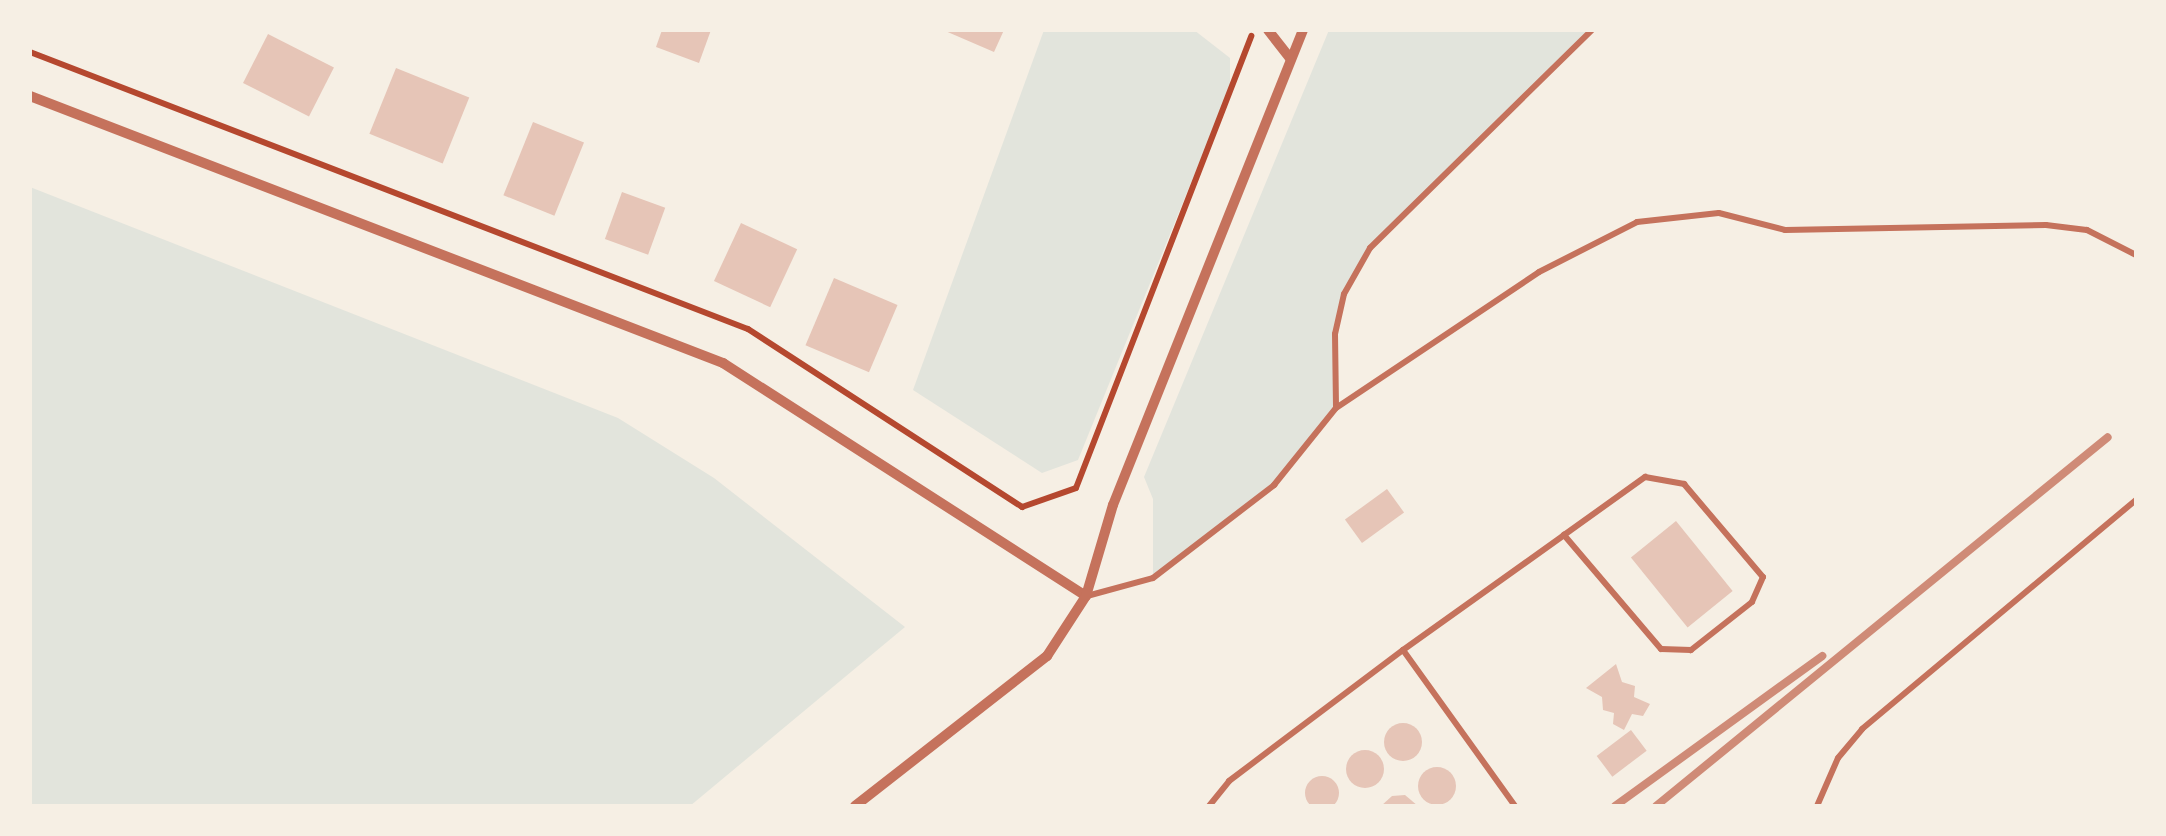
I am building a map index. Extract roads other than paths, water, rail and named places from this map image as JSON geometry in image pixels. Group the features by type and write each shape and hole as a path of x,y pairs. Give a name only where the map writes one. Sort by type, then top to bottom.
{"street":[{"path":"1268,30 1292,59"},
{"path":"855,806 1046,656 1086,596 1113,505 1303,30"},
{"path":"30,96 723,363 1086,596"}],"lane":[{"path":"1336,408 1335,334 1344,294 1370,248 1592,30"},
{"path":"1086,596 1153,578 1274,485 1336,408 1539,272 1637,222 1719,213 1785,230 2046,224 2087,230 2136,256"},
{"path":"1209,806 1229,781 1403,650 1645,477 1684,484 1764,578 1752,602 1691,650 1661,649 1564,535"},
{"path":"1817,806 1838,758 1862,729 2136,500"},
{"path":"1403,650 1515,806"}],"railway":[{"path":"1656,806 2108,437"},
{"path":"1615,806 1822,656"}]}
